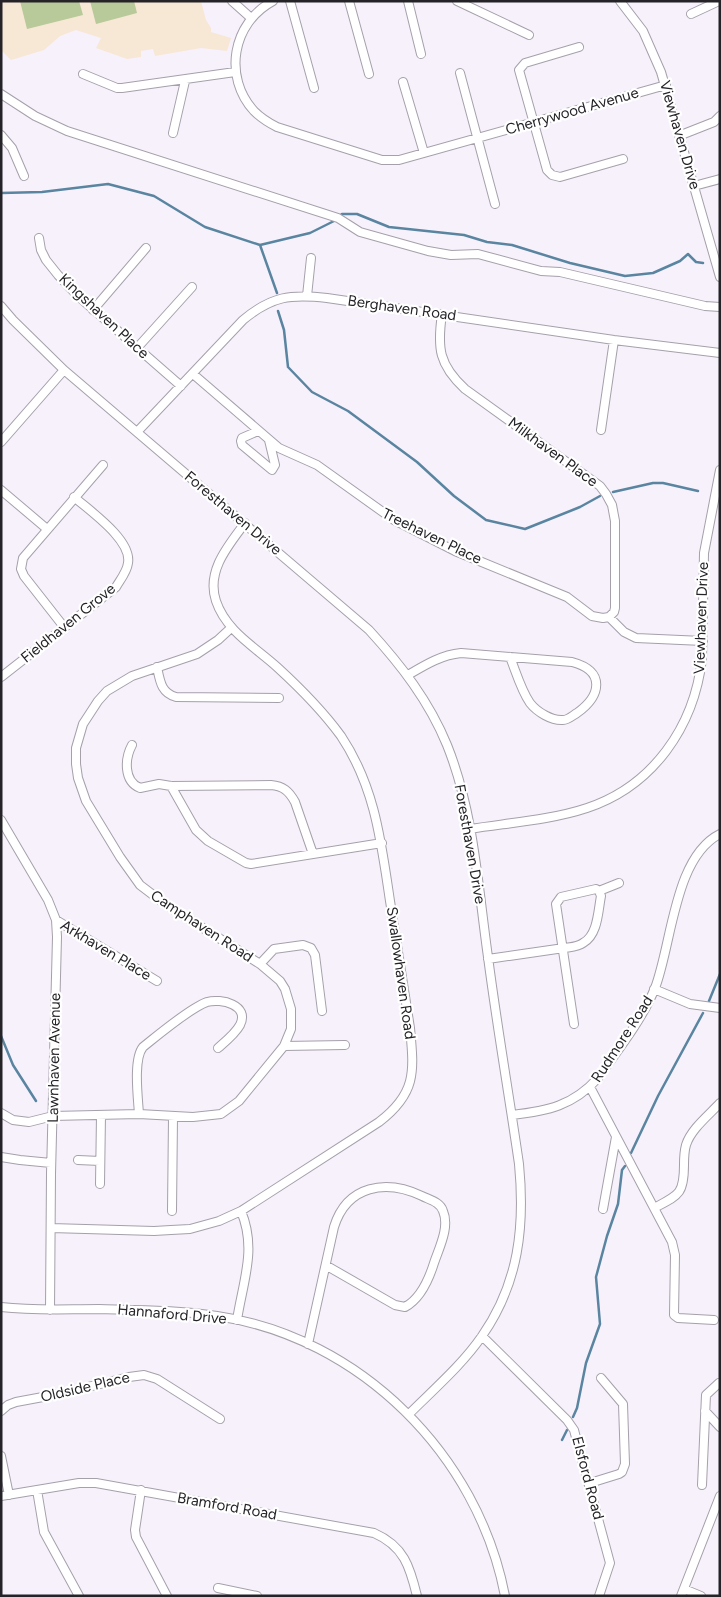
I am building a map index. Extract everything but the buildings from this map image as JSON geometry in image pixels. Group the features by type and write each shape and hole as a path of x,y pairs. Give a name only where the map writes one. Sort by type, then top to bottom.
{"street":[{"path":"232,1 251,18"},
{"name":"Cherrywood Avenue","path":"273,1 251,18 238,43 235,56 235,72 250,106 265,120 277,127 382,160 399,160 666,85"},
{"path":"290,1 314,88"},
{"path":"349,1 369,74"},
{"path":"408,1 422,54"},
{"path":"457,1 529,35"},
{"name":"Viewhaven Drive","path":"620,1 643,31 656,57 666,85 720,277"},
{"path":"691,14 719,2"},
{"path":"579,47 525,64 520,68 520,74 547,170 555,177 560,177 623,159"},
{"path":"83,74 117,88 122,88 235,72"},
{"path":"460,73 495,204"},
{"path":"173,133 185,80"},
{"path":"403,82 424,153"},
{"path":"1,94 35,116 67,130 338,218 360,232 428,251 451,255 478,254 541,271 560,272 705,306 720,307"},
{"path":"680,135 714,122 720,116"},
{"path":"1,135 12,148 24,176"},
{"path":"694,186 720,179"},
{"name":"Kingshaven Place","path":"39,238 41,250 46,260 58,274 93,310 181,386"},
{"path":"93,310 146,248"},
{"path":"307,296 311,258"},
{"path":"137,348 192,287"},
{"name":"Berghaven Road","path":"138,432 243,320 255,310 277,299 295,296 442,314 614,340 720,353"},
{"name":"Foresthaven Drive","path":"1,306 64,370 369,630 408,675 427,704 447,745 457,773 470,829 512,1115 521,1185 522,1218 520,1237 508,1286 499,1308 482,1336 462,1360 409,1414"},
{"name":"Milkhaven Place","path":"442,314 440,330 441,355 444,365 456,381 600,486 606,494 612,505 615,521 616,592 615,608 610,616"},
{"path":"601,430 614,340"},
{"path":"1,442 64,370"},
{"name":"Treehaven Place","path":"193,374 279,448 317,465 333,475 394,520 455,550 567,597 592,616 604,618 610,616"},
{"path":"258,431 242,438 242,445 272,470 276,465 269,440"},
{"path":"64,627 24,576 21,569 23,558 103,465"},
{"name":"Viewhaven Drive","path":"470,829 570,814 603,802 638,779 659,760 669,747 691,708 700,677 703,641 704,553 720,470"},
{"path":"1,490 48,529"},
{"name":"Fieldhaven Grove","path":"1,677 116,587 124,574 129,556 124,543 74,497"},
{"name":"Swallowhaven Road","path":"51,1228 154,1231 190,1229 219,1221 241,1211 379,1122 397,1106 410,1084 413,1059 410,1028 382,843 377,818 363,776 340,736 323,712 305,693 231,628 220,611 215,598 216,571 224,551 245,523"},
{"path":"610,616 624,632 636,638 703,641"},
{"name":"Camphaven Road","path":"1,1113 13,1120 22,1122 38,1121 53,1116 139,1114 173,1117 220,1114 229,1110 239,1101 284,1046 292,1020 290,999 280,982 260,964 165,904 140,884 120,858 86,801 76,764 76,748 83,724 90,712 108,691 132,676 197,654 218,640 231,628"},
{"path":"408,675 435,659 453,654 510,657 580,664 592,672 596,678 595,694 587,704 570,718 561,720 552,718 530,704 510,657"},
{"path":"157,667 165,692 176,697 279,698"},
{"path":"132,744 127,762 130,780 140,788 158,784 171,786 271,786 284,789 292,795 313,854"},
{"path":"171,786 196,830 208,841 240,860 251,864 382,843"},
{"name":"Lawnhaven Avenue","path":"1,820 48,900 56,920 50,1310"},
{"name":"Rudmore Road","path":"512,1115 556,1108 575,1098 590,1087 614,1056 642,1013 654,989 662,966 681,886 688,869 706,844 720,834"},
{"path":"574,1024 557,901 564,896 596,889 599,891 619,883"},
{"path":"488,959 564,948 583,943 592,934 601,896 599,891"},
{"name":"Arkhaven Place","path":"56,920 157,981"},
{"path":"260,964 274,949 303,945 311,948 315,955 322,1011"},
{"path":"654,989 690,1004 720,1008"},
{"path":"139,1114 138,1063 139,1054 143,1047 193,1010 206,1003 220,1000 229,1002 236,1007 241,1017 241,1024 218,1048"},
{"path":"284,1046 345,1045"},
{"path":"590,1087 674,1248 674,1315 678,1318 714,1320"},
{"path":"654,1208 673,1197 681,1189 684,1184 684,1153 688,1140 720,1103"},
{"path":"100,1184 101,1115"},
{"path":"172,1211 173,1117"},
{"path":"603,1209 616,1138"},
{"path":"1,1157 51,1163"},
{"path":"78,1160 100,1161"},
{"path":"308,1344 337,1218 346,1204 366,1190 399,1187 432,1201 443,1209 446,1222 445,1228 433,1268 417,1298 405,1307 395,1305 327,1266"},
{"path":"237,1320 249,1246 248,1229 241,1211"},
{"name":"Hannaford Drive","path":"1,1307 50,1310 160,1311 194,1313 237,1320 274,1330 308,1344 353,1369 409,1414 448,1461 477,1510 496,1559 505,1596"},
{"name":"Elsford Road","path":"482,1336 572,1426 590,1483 610,1562 600,1596"},
{"name":"Oldside Place","path":"1,1411 8,1405 16,1402 129,1377 144,1376 157,1379 220,1419"},
{"path":"590,1483 619,1474 622,1472 625,1464 623,1404 601,1378"},
{"path":"702,1485 706,1395 719,1383"},
{"path":"705,1411 720,1427"},
{"path":"1,1456 5,1496"},
{"name":"Bramford Road","path":"5,1496 79,1483 96,1483 374,1533 390,1543 405,1559 418,1596"},
{"path":"37,1490 44,1532 79,1596"},
{"path":"141,1490 135,1530 136,1537 167,1596"},
{"path":"701,1596 683,1593 720,1496"},
{"path":"218,1588 257,1596"}],"shaded area":[{"path":"1,1 201,1 211,32 231,38 227,51 201,48 155,56 153,49 141,51 141,57 127,59 96,48 101,38 76,30 60,36 44,50 11,60 1,50"}],"green space":[{"path":"20,1 79,1 83,15 27,29"},
{"path":"90,1 134,1 137,13 96,24"}],"waterway":[{"path":"1,193 42,192 108,184 154,196 205,227 260,245 277,293"},
{"path":"340,216 342,214 357,214 389,227 464,235 487,242 512,245 570,263 625,276 653,273 680,261 688,254 696,262 703,263"},
{"path":"260,245 310,233 336,220"},
{"path":"278,311 284,330 288,367 312,392 348,411 417,462 454,496 486,520 525,529 580,507 600,496"},
{"path":"613,492 653,483 663,483 698,491"},
{"path":"709,1001 720,974"},
{"path":"631,1153 658,1096 703,1013"},
{"path":"1,1036 13,1065 36,1101"},
{"path":"573,1417 577,1408 586,1363 600,1324 596,1277 618,1204 622,1170 625,1166"},
{"path":"562,1440 567,1430"}]}
